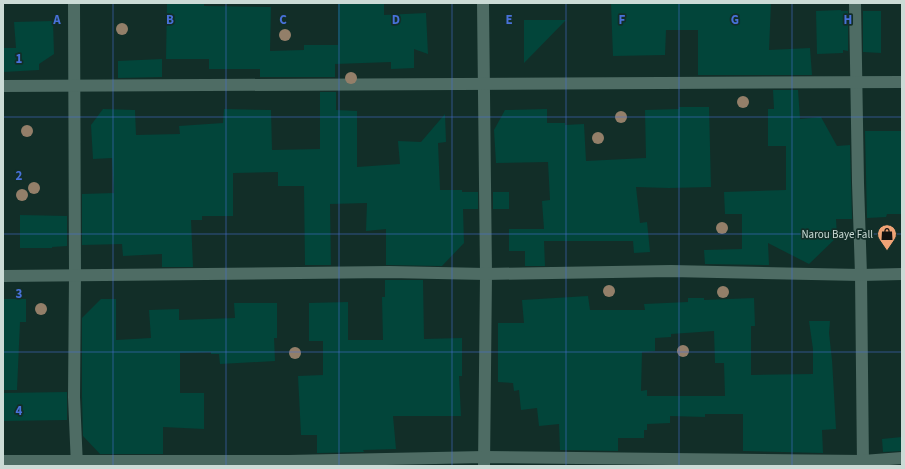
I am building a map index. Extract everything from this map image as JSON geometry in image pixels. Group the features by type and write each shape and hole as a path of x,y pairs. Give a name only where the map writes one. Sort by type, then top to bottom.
{"street":[{"path":"74,3 74,382 77,464"},
{"path":"483,3 486,274 484,462"},
{"path":"856,3 856,82 861,275 863,463"},
{"path":"3,86 902,82"},
{"path":"3,276 381,272 486,274 671,271 861,275 902,274"},
{"path":"3,461 77,464 288,461 484,462 668,458 863,463 902,458"}],"building":[{"path":"167,3 204,3 204,6 271,7 270,51 304,50 304,45 338,45 338,4 384,3 384,15 426,13 428,54 414,49 414,68 391,69 391,62 335,64 335,77 260,77 260,69 209,69 209,59 166,59"},
{"path":"611,3 771,3 769,50 810,48 812,75 698,75 698,30 666,30 665,55 613,56"},
{"path":"816,11 848,11 848,51 843,50 843,53 817,54"},
{"path":"863,11 881,11 881,53 863,52"},
{"path":"524,20 566,20 524,63"},
{"path":"53,21 54,54 39,64 39,70 3,72 3,48 16,48 14,22"},
{"path":"162,59 162,77 118,78 118,61"},
{"path":"773,90 798,90 800,119 821,117 837,146 850,145 852,219 836,219 837,237 809,264 768,243 769,265 705,264 704,250 742,249 742,214 725,214 724,192 786,190 786,146 768,146 768,109 774,109"},
{"path":"320,92 336,92 336,110 357,111 357,167 400,164 398,141 421,142 445,114 446,142 438,143 440,190 478,192 478,209 463,209 464,243 442,266 386,265 386,229 366,231 367,203 330,204 331,265 305,265 304,186 278,186 278,172 233,173 233,216 202,216 202,220 191,220 193,267 162,267 162,254 123,256 122,244 82,245 82,194 114,193 112,158 93,159 91,125 103,109 135,110 136,135 180,134 179,126 223,123 224,109 271,110 272,150 320,149"},
{"path":"679,107 709,107 711,187 636,187 640,223 647,222 650,252 634,253 633,241 544,241 545,266 525,266 525,251 509,251 509,229 544,229 542,201 550,200 548,162 496,163 494,130 505,110 547,109 547,123 565,123 565,125 584,124 586,161 646,158 645,110 679,109"},
{"path":"865,131 902,131 902,214 887,214 886,217 867,218"},
{"path":"493,192 509,192 509,209 493,209"},
{"path":"20,215 67,216 67,246 52,248 20,248"},
{"path":"385,280 423,280 424,339 462,338 462,376 459,376 461,416 393,416 396,449 363,450 364,452 317,453 317,435 301,435 298,376 323,375 323,341 309,341 309,303 348,302 348,340 383,340 382,297 385,297"},
{"path":"588,296 590,310 645,310 644,304 688,302 688,298 704,298 704,300 754,298 755,326 751,326 751,375 813,374 813,349 809,321 830,321 829,333 836,429 822,430 823,453 743,451 743,414 705,414 705,417 670,416 670,423 647,424 647,430 644,430 644,438 618,438 618,451 560,450 559,424 539,426 537,408 521,410 519,390 514,391 513,383 498,382 498,323 524,323 522,300","holes":["714,331 715,363 724,363 725,396 647,396 647,390 641,391 642,352 655,351 655,338 671,337 671,334"]},
{"path":"3,299 26,299 26,322 20,322 17,390 3,390"},
{"path":"101,299 116,299 116,340 151,338 149,310 179,309 179,320 235,318 234,303 277,303 277,338 274,338 275,361 220,364 219,354 211,354 211,352 180,353 180,393 204,393 204,429 163,427 163,454 100,454 83,436 82,318"},
{"path":"67,392 67,420 3,421 3,393"},
{"path":"902,437 902,451 883,452 882,439"}],"place":[{"name":"Narou Baye Fall","path":"887,251"}]}
